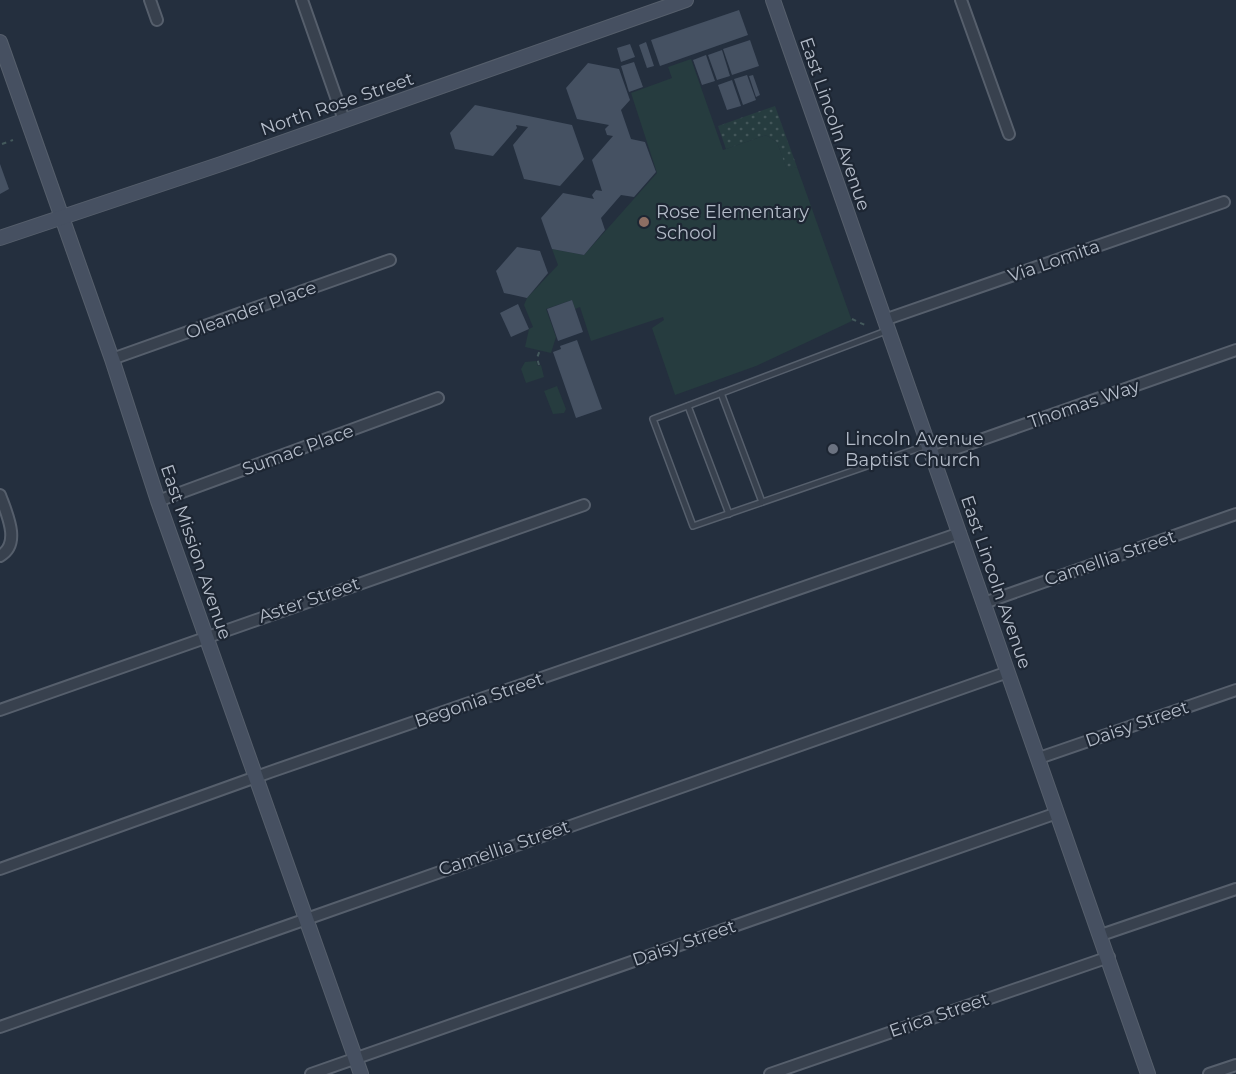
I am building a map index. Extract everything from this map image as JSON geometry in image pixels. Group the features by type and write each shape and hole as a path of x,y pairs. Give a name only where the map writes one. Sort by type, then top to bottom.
{"main road":[{"name":"North Rose Street","path":"0,238 686,0"},
{"name":"East Lincoln Avenue","path":"773,0 1148,1074"},
{"name":"East Mission Avenue","path":"0,42 112,359 158,501 361,1074"}],"street":[{"path":"150,0 157,20"},
{"path":"302,0 344,120"},
{"path":"961,0 1009,134"},
{"name":"Via Lomita","path":"886,325 1224,202"},
{"name":"Oleander Place","path":"112,359 390,260"},
{"name":"Thomas Way","path":"930,451 1236,350"},
{"name":"Sumac Place","path":"158,501 438,398"},
{"path":"0,495 12,529 12,537 5,553 0,556"},
{"name":"Aster Street","path":"0,710 584,505"},
{"name":"Camellia Street","path":"984,603 1236,514"},
{"name":"Begonia Street","path":"0,869 960,533"},
{"name":"Camellia Street","path":"0,1027 1008,672"},
{"name":"Daisy Street","path":"1039,758 1236,690"},
{"name":"Daisy Street","path":"311,1074 1057,813"},
{"path":"1101,935 1236,889"},
{"name":"Erica Street","path":"770,1074 1108,957"},
{"path":"1209,1074 1236,1065"}],"lane":[{"path":"886,325 653,419 693,526 762,502 930,451"},
{"path":"721,393 762,502"},
{"path":"688,406 729,514"}],"path":[{"path":"2,144 14,140"},
{"path":"852,319 867,326"},
{"path":"539,365 537,358 540,350"}],"green space":[{"path":"691,59 723,150 766,135 777,142 787,169 797,167 852,321 756,366 675,395 652,328 664,320 663,317 591,341 580,307 575,309 572,300 546,309 556,337 551,353 525,347 529,329 533,327 524,305 527,298 558,265 552,249 584,255 657,173 631,93 672,78 668,67"},
{"path":"775,106 797,167 787,170 777,142 766,135 726,149 718,126"},
{"path":"536,361 538,366 541,365 544,377 526,383 521,369 525,362"},
{"path":"557,386 566,409 564,413 553,414 544,391"}],"building":[{"path":"739,10 748,35 660,66 651,40"},
{"path":"750,40 759,66 732,75 723,49"},
{"path":"646,42 654,66 647,68 639,45"},
{"path":"630,44 635,57 621,62 617,48"},
{"path":"722,50 730,76 717,80 708,55"},
{"path":"706,55 715,81 702,85 693,60"},
{"path":"634,62 643,87 629,92 621,66"},
{"path":"588,63 619,69 630,100 621,110 631,139 645,142 656,172 634,197 621,195 601,218 605,230 584,255 552,249 541,218 563,193 594,199 592,195 596,190 602,191 592,160 613,136 607,135 605,129 609,125 577,119 566,88"},
{"path":"747,75 756,100 743,105 734,79"},
{"path":"753,75 760,95 756,97 749,76"},
{"path":"732,80 741,106 727,110 718,85"},
{"path":"475,105 572,125 584,159 560,186 524,179 513,145 528,127 516,125 517,128 493,156 455,149 450,133"},
{"path":"0,164 9,189 0,194"},
{"path":"517,247 540,251 548,273 527,298 504,293 496,271"},
{"path":"572,300 583,332 558,341 547,309"},
{"path":"518,304 529,329 511,337 500,313"},
{"path":"577,340 602,409 576,418 553,352 561,349 560,346"}],"place":[{"name":"Rose Elementary School","path":"644,222"},
{"name":"Lincoln Avenue Baptist Church","path":"833,449"}]}
